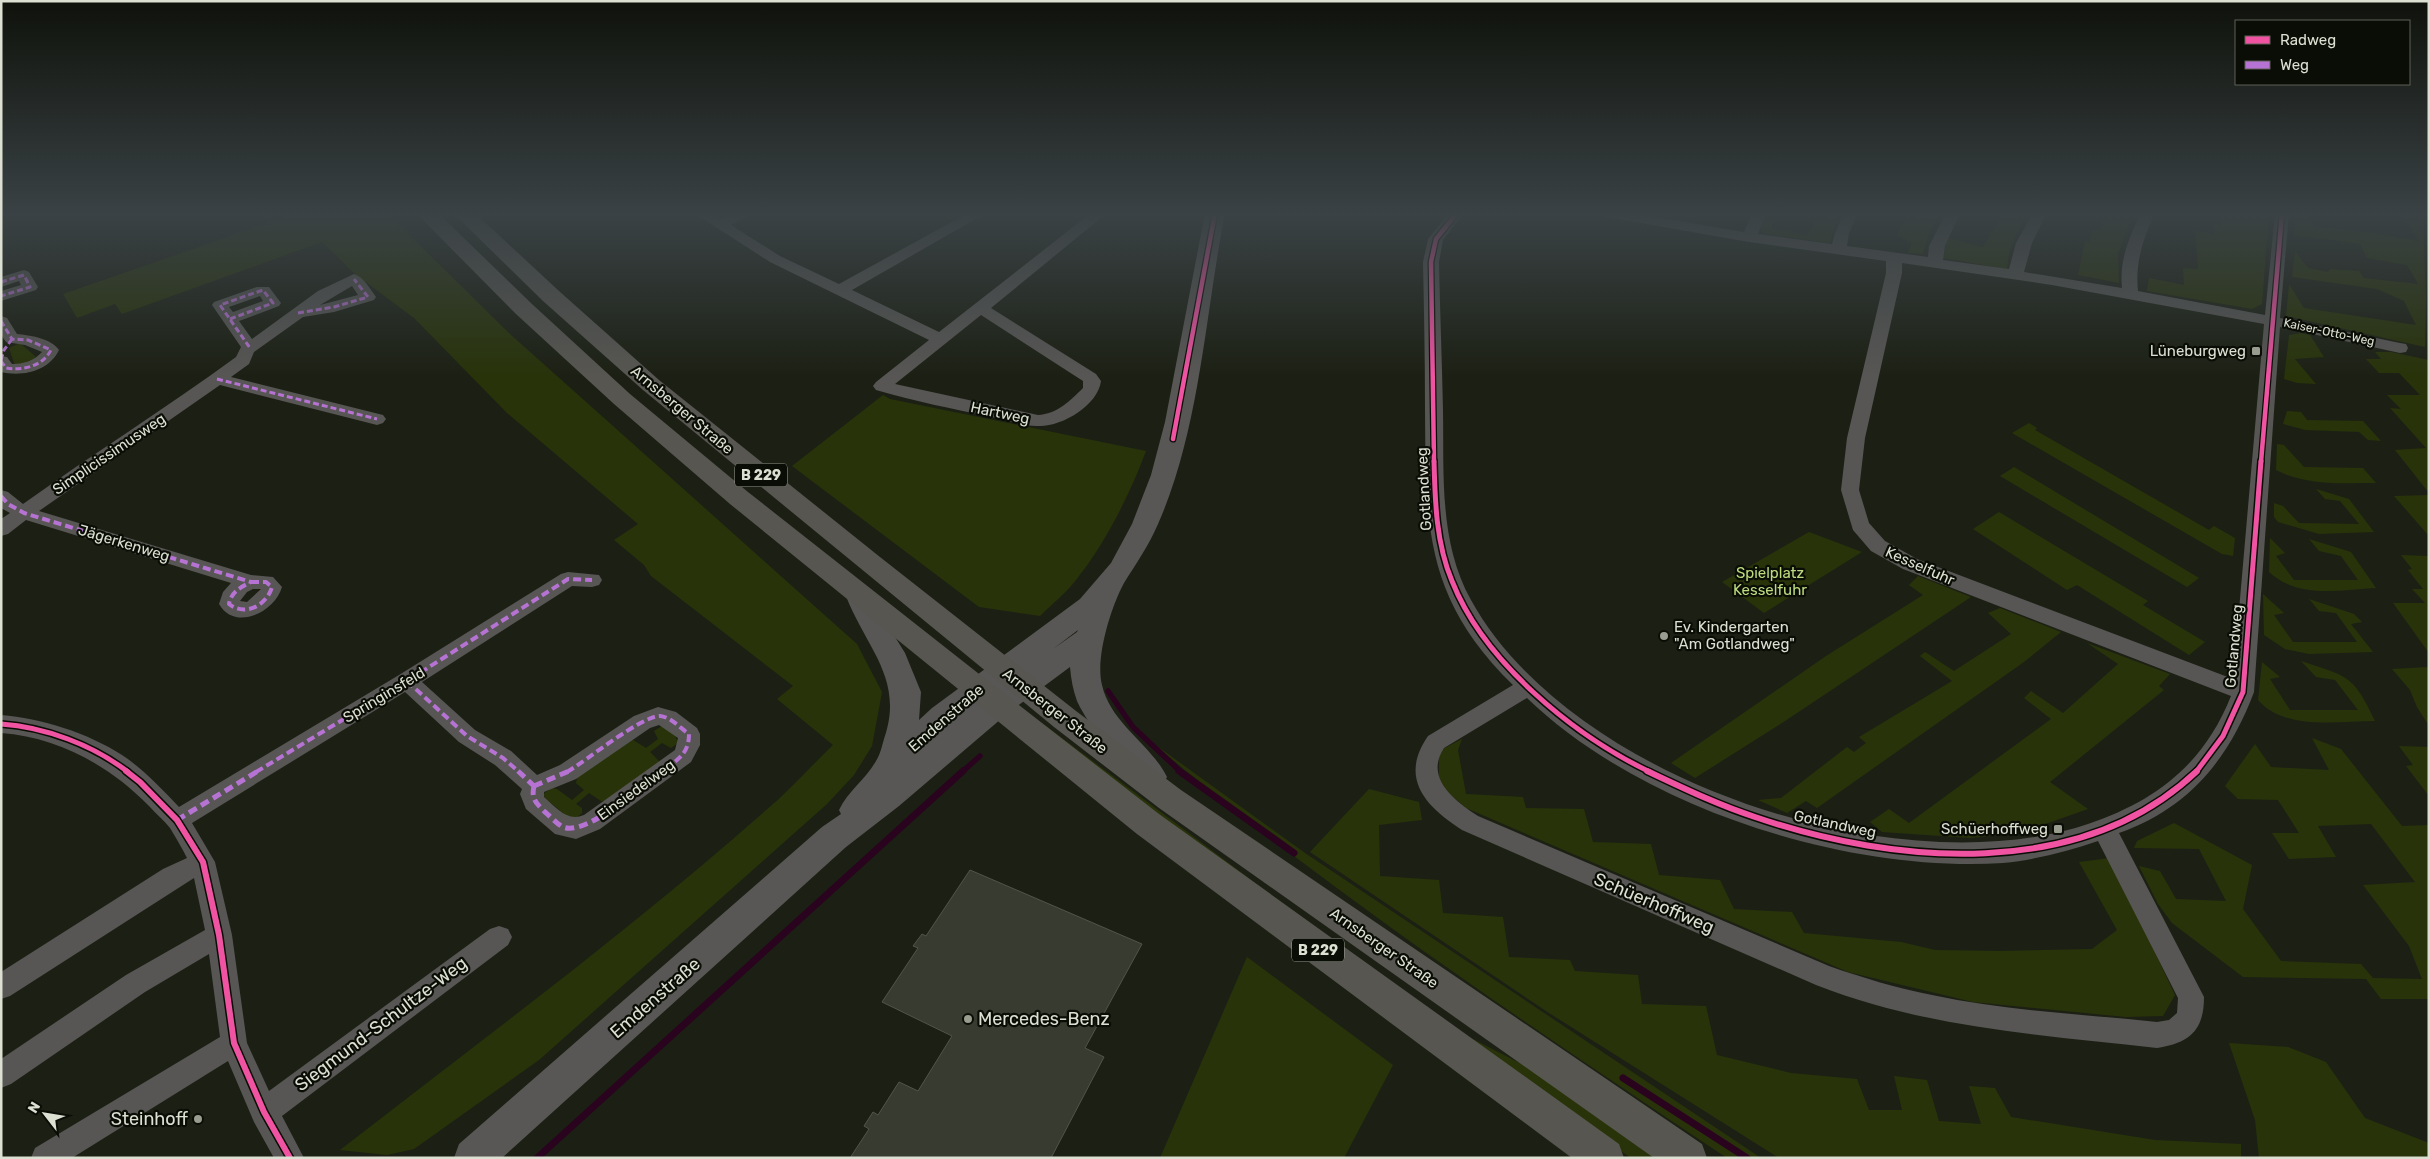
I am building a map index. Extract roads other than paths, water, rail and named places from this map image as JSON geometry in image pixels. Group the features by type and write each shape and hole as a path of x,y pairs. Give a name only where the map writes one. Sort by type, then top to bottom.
{"main road":[{"name":"Arnsberger Straße","path":"481,267 622,399 860,596 1170,799 1688,1158"},
{"name":"Arnsberger Straße","path":"520,267 651,385 1000,688 1148,824 1605,1158"},
{"path":"1170,799 1112,732 1092,701 1085,670 1089,638 1110,585 1142,532 1158,492 1173,439 1205,267"},
{"path":"1000,688 1110,585"},
{"path":"860,596 869,618 890,653 906,692 903,729 890,767"},
{"path":"1000,688 1089,638"},
{"name":"Emdenstraße","path":"834,837 890,767 943,716 1000,688"},
{"name":"Emdenstraße","path":"473,1158 834,837 888,797 1000,688"}],"street":[{"path":"792,267 940,339"},
{"path":"840,290 881,267"},
{"name":"Hartweg","path":"979,308 995,316 1090,378 1092,381 1091,389 1066,413 1045,421 905,393 882,386 940,339 979,308 1031,267"},
{"name":"Gotlandweg","path":"1431,267 1436,520 1449,577 1482,635 1528,687 1583,730 1646,770 1738,812 1803,832 1919,852 1982,855 2051,846 2105,830 2156,805 2191,779 2208,759 2244,692 2272,320"},
{"name":"Kesselfuhr","path":"1894,267 1856,438 1850,490 1860,525 1878,546 1910,564 2244,692"},
{"name":"Kaiser-Otto-Weg","path":"1962,267 2130,294 2272,320 2400,348"},
{"path":"2015,275 2017,267"},
{"path":"2129,267 2130,294"},
{"path":"2272,320 2277,267"},
{"path":"1,282 24,275 30,286 1,296"},
{"name":"Simplicissimusweg","path":"1,529 113,449 136,437 217,379 243,360 250,348 298,313"},
{"path":"230,319 250,348"},
{"path":"1,321 12,340"},
{"path":"12,340 28,340 36,343 51,350 50,356 45,360 13,370 6,368 1,360 4,350 12,340"},
{"path":"217,379 377,419"},
{"name":"Jägerkenweg","path":"1,496 8,504 24,513 251,582"},
{"name":"Springinsfeld","path":"177,820 407,681 568,579 592,580"},
{"path":"407,681 467,736 503,758 534,786"},
{"name":"Schüerhoffweg","path":"1528,687 1436,742 1430,748 1425,763 1428,783 1449,809 1470,823 1824,977 1896,999 1988,1017 2157,1035 2171,1033 2187,1023 2191,1014 2191,997 2105,830"},
{"name":"Einsiedelweg","path":"658,716 668,718 688,734 690,745 683,756 592,822 576,829 564,827 534,802 532,794 534,786 568,772 642,722 658,716"},
{"path":"1,724 70,740 113,761 140,782 177,820 203,862 219,935 234,1043 264,1112 290,1158"},
{"path":"1,987 172,877 203,862"},
{"path":"1,1075 128,989 192,949 219,935"},
{"name":"Siegmund-Schultze-Weg","path":"264,1112 499,937"},
{"path":"45,1158 234,1043"}],"waterway":[{"path":"1108,691 1133,727 1181,772"},
{"path":"962,772 980,756"},
{"path":"537,1158 963,771"},
{"path":"1179,771 1294,853"},
{"path":"1623,1078 1747,1158"}],"place":[{"name":"Lüneburgweg","path":"2256,351"},
{"name":"Ev. Kindergarten \"Am Gotlandweg\"","path":"1664,636"},
{"name":"Schüerhoffweg","path":"2058,829"},
{"name":"Mercedes-Benz","path":"968,1019"},
{"name":"Steinhoff","path":"198,1119"}],"park label":[{"name":"Spielplatz Kesselfuhr","path":"1770,582"}]}
